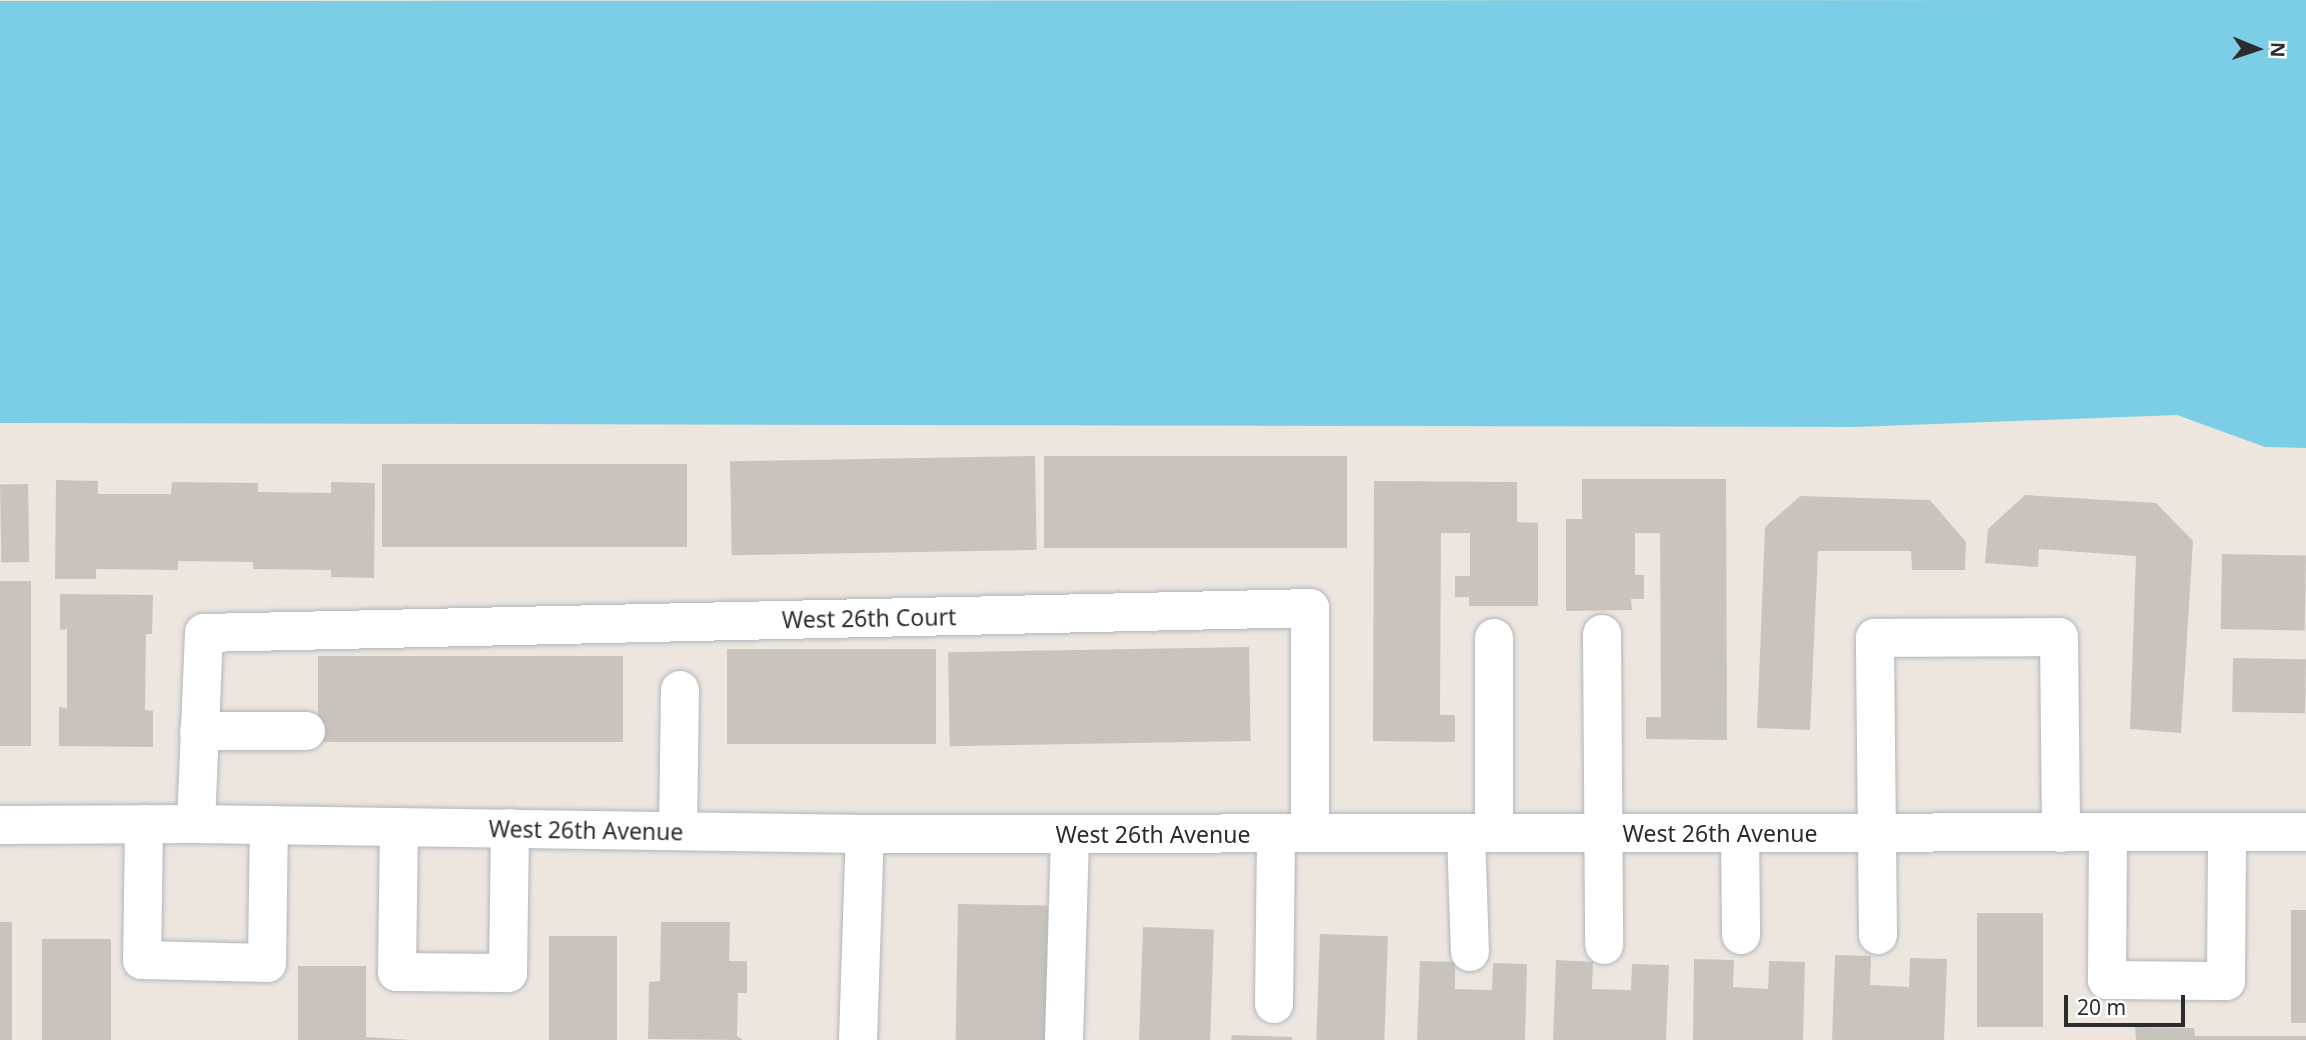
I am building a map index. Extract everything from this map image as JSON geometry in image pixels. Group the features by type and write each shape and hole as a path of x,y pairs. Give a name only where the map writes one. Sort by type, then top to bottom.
{"street":[{"name":"West 26th Court","path":"200,731 204,633 1310,608 1293,833"},
{"path":"1602,634 1604,945"},
{"path":"1878,935 1875,638 2059,637 2061,833"},
{"path":"1470,952 1494,638"},
{"path":"678,831 680,690"},
{"path":"196,824 200,731 306,731"},
{"path":"144,824 142,960 267,963 269,825"},
{"name":"West 26th Avenue","path":"0,825 196,824 865,834 2306,832"},
{"path":"399,827 397,972 508,973 510,828"},
{"path":"2108,832 2107,980 2226,981 2227,832"},
{"path":"1274,1004 1293,833"},
{"path":"1740,833 1741,935"},
{"path":"858,1040 865,834"},
{"path":"1064,1040 1070,834"}],"water":[{"path":"2306,0 2306,448 2265,447 2177,415 1855,427 0,423 0,1"}],"building":[{"path":"1035,456 1037,550 732,555 730,461"},
{"path":"1044,456 1347,456 1347,548 1044,548"},
{"path":"382,464 687,464 687,547 382,547"},
{"path":"1582,479 1726,479 1727,740 1646,739 1646,717 1661,717 1660,533 1635,533 1635,575 1644,575 1644,599 1631,599 1632,610 1566,611 1566,519 1582,519"},
{"path":"56,480 98,481 98,494 171,494 172,482 258,483 258,492 331,493 331,482 375,483 374,578 331,577 331,570 253,569 253,562 178,561 178,570 96,569 96,579 55,579"},
{"path":"1374,481 1517,482 1517,522 1538,523 1538,606 1469,606 1469,597 1455,597 1455,576 1470,576 1470,533 1441,533 1440,715 1455,715 1455,742 1373,741"},
{"path":"0,484 28,484 29,562 1,562"},
{"path":"2025,495 2156,503 2193,541 2181,733 2130,729 2136,556 2039,549 2038,567 1985,563 1988,529"},
{"path":"1800,496 1930,500 1966,542 1965,570 1912,570 1911,551 1818,551 1810,730 1757,728 1765,527"},
{"path":"2222,554 2306,555 2305,630 2221,629"},
{"path":"0,581 31,581 31,746 0,746"},
{"path":"60,594 153,595 152,634 146,634 145,710 153,711 153,747 59,746 59,707 67,708 67,629 60,630"},
{"path":"1249,647 1251,741 950,746 948,652"},
{"path":"727,649 936,649 936,744 727,744"},
{"path":"318,656 623,656 623,742 318,742"},
{"path":"2233,658 2306,659 2305,713 2232,712"},
{"path":"958,904 1048,906 1046,1040 956,1040"},
{"path":"2291,910 2306,910 2306,1023 2291,1023"},
{"path":"1977,913 2043,913 2043,1027 1977,1027"},
{"path":"0,922 12,922 12,1040 0,1040"},
{"path":"661,922 730,922 729,961 747,961 747,993 738,993 737,1036 743,1040 648,1039 649,982 660,981"},
{"path":"1143,927 1214,929 1210,1040 1139,1040"},
{"path":"1320,934 1388,936 1384,1040 1316,1040"},
{"path":"549,936 617,936 617,1040 549,1040"},
{"path":"42,939 111,939 111,1040 42,1040"},
{"path":"1835,955 1871,956 1870,985 1909,987 1910,958 1947,959 1944,1040 1832,1040"},
{"path":"1694,959 1734,960 1733,987 1768,989 1769,961 1805,962 1803,1040 1693,1040"},
{"path":"1556,960 1593,962 1592,989 1631,990 1632,964 1669,965 1666,1040 1553,1040"},
{"path":"1420,961 1455,962 1455,989 1492,990 1493,963 1527,964 1525,1040 1417,1040"},
{"path":"298,966 366,966 366,1037 412,1040 298,1040"},
{"path":"2135,1027 2194,1028 2195,1036 2306,1036 2306,1040 2136,1040"},
{"path":"1232,1035 1292,1037 1292,1040 1231,1040"}]}
